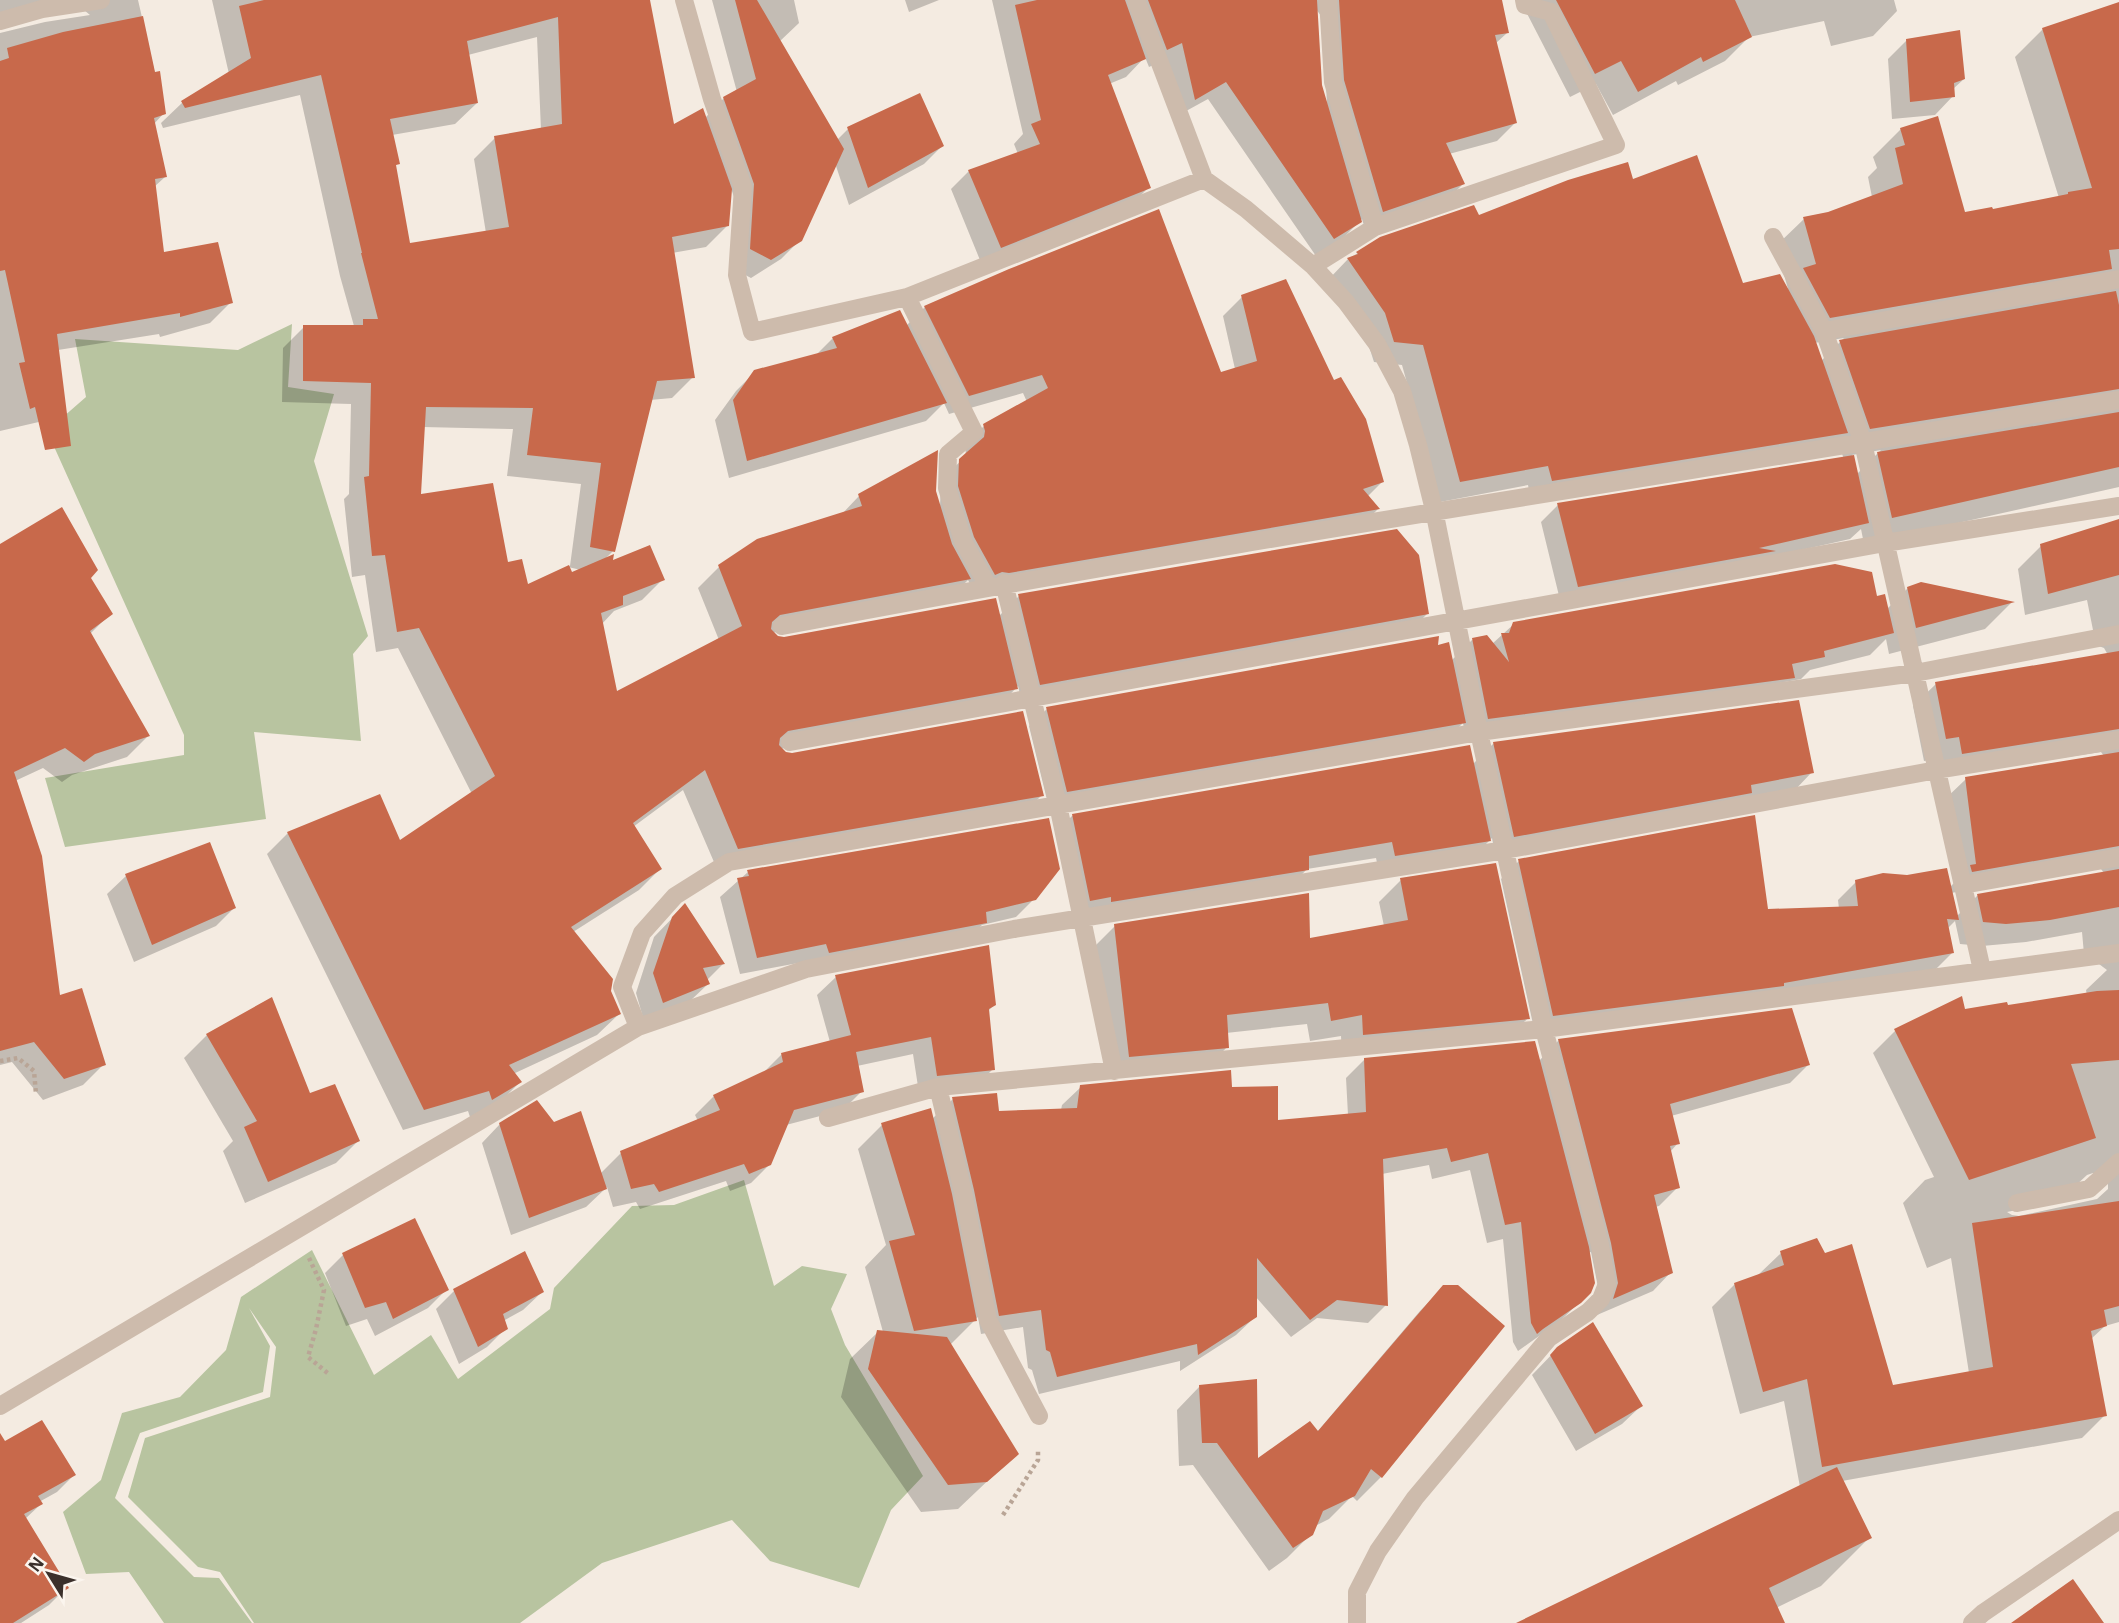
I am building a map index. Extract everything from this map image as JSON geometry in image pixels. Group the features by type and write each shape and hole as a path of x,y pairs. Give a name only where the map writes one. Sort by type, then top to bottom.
{"street":[{"path":"0,21 41,4 101,0"},
{"path":"684,0 712,99 743,187 737,275 752,332 907,297 1204,179"},
{"path":"1136,0 1204,179 1246,209 1313,266 1346,302 1377,344 1402,391 1434,510 1544,1029 1600,1245 1607,1284 1601,1299 1588,1312 1549,1338 1415,1498 1378,1551 1357,1592 1357,1623"},
{"path":"1328,0 1333,82 1375,227"},
{"path":"1313,266 1375,227 1616,145 1550,12 1525,5 1524,0"},
{"path":"1773,237 1824,331 1863,443 1982,970"},
{"path":"1824,331 2119,279"},
{"path":"907,297 974,432 948,454 947,488 963,541 996,585 1033,698 1114,1071"},
{"path":"782,626 996,585 1434,510 2119,400"},
{"path":"790,742 1885,543 2119,506"},
{"path":"638,1027 622,987 642,933 675,896 729,862 1479,732 1915,673 2119,634"},
{"path":"0,1406 638,1027 806,969 1014,929 1505,850 2119,740"},
{"path":"1963,885 2119,857"},
{"path":"828,1118 938,1087 1544,1029 2119,953"},
{"path":"938,1087 988,1320 1039,1416"},
{"path":"2017,1203 2089,1189 2119,1162"},
{"path":"1972,1623 2119,1520"}],"path":[{"path":"0,1061 18,1058 34,1071 36,1094"},
{"path":"306,1253 324,1290 308,1357 330,1375"},
{"path":"1003,1515 1038,1460 1039,1416"}],"green space":[{"path":"292,324 288,387 334,394 314,461 368,636 353,654 361,741 254,732 266,819 65,847 45,778 184,755 184,735 47,431 86,397 75,339 238,350"},
{"path":"744,1180 774,1286 802,1266 847,1274 831,1309 845,1345 923,1476 891,1510 859,1588 770,1561 732,1520 602,1563 520,1623 254,1623 220,1572 198,1567 128,1497 145,1438 270,1397 276,1347 249,1308 270,1346 263,1392 140,1433 115,1498 194,1577 219,1578 252,1623 164,1623 129,1572 86,1574 63,1512 101,1480 122,1413 180,1397 226,1350 241,1297 312,1250 374,1375 431,1335 458,1379 550,1309 554,1288 632,1206 674,1205"}],"building":[{"path":"264,0 650,0 674,124 703,108 732,189 729,226 672,237 695,378 657,381 615,552 590,547 601,463 527,455 533,408 426,407 421,494 493,483 508,562 522,559 528,584 569,565 572,572 614,554 613,560 650,545 665,580 623,596 623,605 601,613 617,691 742,626 718,565 757,539 862,506 858,494 938,450 936,491 952,544 971,579 780,615 772,622 771,629 778,636 784,637 996,598 1018,689 788,731 780,738 779,745 786,752 792,753 1023,711 1044,796 738,849 705,770 633,823 662,869 571,927 613,979 611,991 621,1014 509,1065 522,1082 492,1100 489,1091 424,1110 287,832 380,794 400,840 495,776 419,628 397,632 385,555 372,556 364,477 369,476 371,383 303,381 303,325 363,325 363,319 378,319 321,75 185,108 181,101 251,58 239,6","holes":["558,17 562,124 494,136 509,227 410,243 396,165 400,164 390,119 478,103 467,41"]},
{"path":"735,0 757,0 844,149 802,241 771,260 750,249 754,184 723,97 756,79"},
{"path":"1037,0 1125,0 1146,59 1108,75 1151,188 1001,248 968,170 1040,144 1031,124 1041,120 1015,5"},
{"path":"1148,0 1317,0 1322,85 1362,222 1334,239 1226,82 1195,100 1182,43 1167,50"},
{"path":"1339,0 1502,0 1509,33 1495,35 1517,123 1446,143 1465,184 1383,212 1344,80"},
{"path":"1556,0 1735,0 1752,37 1703,62 1701,57 1638,92 1621,61 1595,74"},
{"path":"2119,2 2119,249 2109,250 2112,269 1830,318 1803,268 1816,264 1803,217 1828,212 1903,184 1895,148 1905,145 1900,128 1938,116 1965,212 1993,209 2092,188 2042,28"},
{"path":"143,16 155,72 160,71 166,114 154,118 167,177 155,179 164,252 218,242 233,303 180,317 180,313 57,334 71,446 45,450 35,407 30,409 19,363 25,362 5,270 0,271 0,61 9,58 7,48 63,32"},
{"path":"1960,30 1965,79 1954,83 1955,97 1910,102 1906,39"},
{"path":"920,93 944,146 868,188 847,127"},
{"path":"1697,155 1743,283 1780,274 1814,336 1848,433 1552,481 1548,466 1460,482 1423,345 1394,342 1385,313 1347,258 1358,254 1356,252 1380,237 1474,205 1479,215 1568,180 1628,162 1633,179"},
{"path":"1159,209 1221,372 1257,361 1241,295 1286,279 1334,380 1341,377 1366,419 1384,482 1363,489 1380,509 995,575 974,537 958,486 959,459 984,437 983,424 1048,388 1042,375 969,396 924,306"},
{"path":"2116,291 2119,305 2119,389 1870,429 1839,340"},
{"path":"900,310 947,403 747,461 733,400 754,370 837,348 832,337"},
{"path":"2119,412 2119,467 1892,518 1877,452"},
{"path":"1854,455 1869,523 1759,548 1776,551 1578,587 1557,503"},
{"path":"62,507 98,570 91,578 113,614 90,631 150,736 95,754 84,762 65,748 14,772 42,856 60,995 82,988 106,1065 64,1079 34,1042 0,1051 0,544"},
{"path":"2119,519 2119,575 2048,594 2040,544"},
{"path":"1397,529 1419,555 1429,614 1040,685 1018,594"},
{"path":"1835,564 1872,572 1877,596 1885,594 1894,633 1824,651 1825,657 1792,664 1795,678 1488,719 1472,638 1487,635 1509,662 1501,633 1509,633 1513,622"},
{"path":"1921,582 2015,602 1916,628 1907,587"},
{"path":"1439,636 1438,645 1449,642 1466,723 1067,792 1046,707"},
{"path":"2119,651 2119,729 1962,754 1959,737 1946,739 1935,682"},
{"path":"1799,700 1814,773 1751,785 1752,793 1514,837 1493,742"},
{"path":"1470,745 1491,841 1395,856 1392,842 1309,856 1309,870 1111,902 1111,897 1090,901 1072,814"},
{"path":"2119,752 2119,846 1972,872 1970,865 1976,864 1965,777"},
{"path":"1755,815 1768,909 1858,906 1855,880 1883,873 1907,875 1947,868 1959,920 1947,919 1954,953 1784,983 1784,986 1553,1016 1518,859"},
{"path":"1049,818 1060,869 1036,900 986,912 987,923 829,953 826,944 757,958 737,878 749,876 747,870"},
{"path":"210,842 236,908 152,945 125,874"},
{"path":"1496,863 1530,1019 1363,1035 1362,1015 1331,1021 1328,1003 1227,1015 1229,1048 1129,1057 1114,924 1309,893 1310,938 1408,920 1400,878"},
{"path":"2119,869 2119,907 2050,920 2006,924 1983,922 1977,894"},
{"path":"685,903 725,964 703,968 710,984 663,1003 653,973 672,917"},
{"path":"989,945 996,1005 989,1009 995,1070 937,1076 931,1037 856,1052 864,1092 794,1110 771,1165 749,1174 744,1164 659,1192 654,1184 631,1189 620,1151 720,1110 713,1095 783,1062 781,1053 851,1035 835,975"},
{"path":"2119,990 2119,1060 2071,1064 2096,1138 1969,1180 1894,1029 1962,996 1965,1009"},
{"path":"272,997 310,1093 335,1084 360,1141 268,1182 244,1127 257,1121 206,1034"},
{"path":"1792,1008 1810,1065 1670,1104 1680,1144 1670,1146 1680,1188 1654,1195 1673,1273 1613,1299 1618,1283 1611,1243 1558,1039"},
{"path":"1535,1041 1589,1247 1595,1283 1591,1293 1581,1303 1537,1334 1531,1323 1521,1222 1505,1225 1488,1153 1451,1162 1447,1148 1383,1159 1388,1306 1337,1300 1310,1320 1257,1258 1257,1317 1198,1355 1197,1344 1057,1377 1050,1352 1046,1350 1041,1310 999,1316 952,1097 997,1093 999,1111 1077,1108 1080,1085 1231,1070 1232,1087 1278,1086 1278,1120 1366,1112 1364,1058"},
{"path":"537,1100 554,1122 581,1111 607,1189 529,1218 499,1123"},
{"path":"931,1108 952,1194 977,1321 914,1331 889,1241 915,1235 881,1123"},
{"path":"2119,1201 2119,1306 2104,1310 2107,1326 2091,1331 2107,1416 1822,1467 1807,1379 1763,1392 1734,1283 1784,1265 1780,1251 1817,1238 1825,1253 1852,1244 1893,1385 1993,1367 1972,1223"},
{"path":"415,1218 449,1290 393,1319 386,1302 365,1308 342,1253"},
{"path":"525,1251 544,1292 503,1314 508,1329 478,1347 453,1289"},
{"path":"1443,1285 1458,1285 1505,1326 1382,1478 1371,1469 1355,1496 1323,1511 1313,1535 1293,1548 1217,1443 1202,1443 1199,1385 1257,1379 1258,1458 1310,1421 1318,1431"},
{"path":"1593,1322 1643,1406 1595,1434 1550,1355"},
{"path":"877,1330 947,1337 1019,1454 987,1482 948,1485 868,1369"},
{"path":"42,1420 76,1475 38,1496 43,1504 24,1514 69,1588 13,1623 0,1623 0,1433 5,1441"},
{"path":"1837,1467 1872,1538 1769,1588 1785,1623 1516,1623"},
{"path":"2073,1579 2104,1623 2011,1623"}]}
